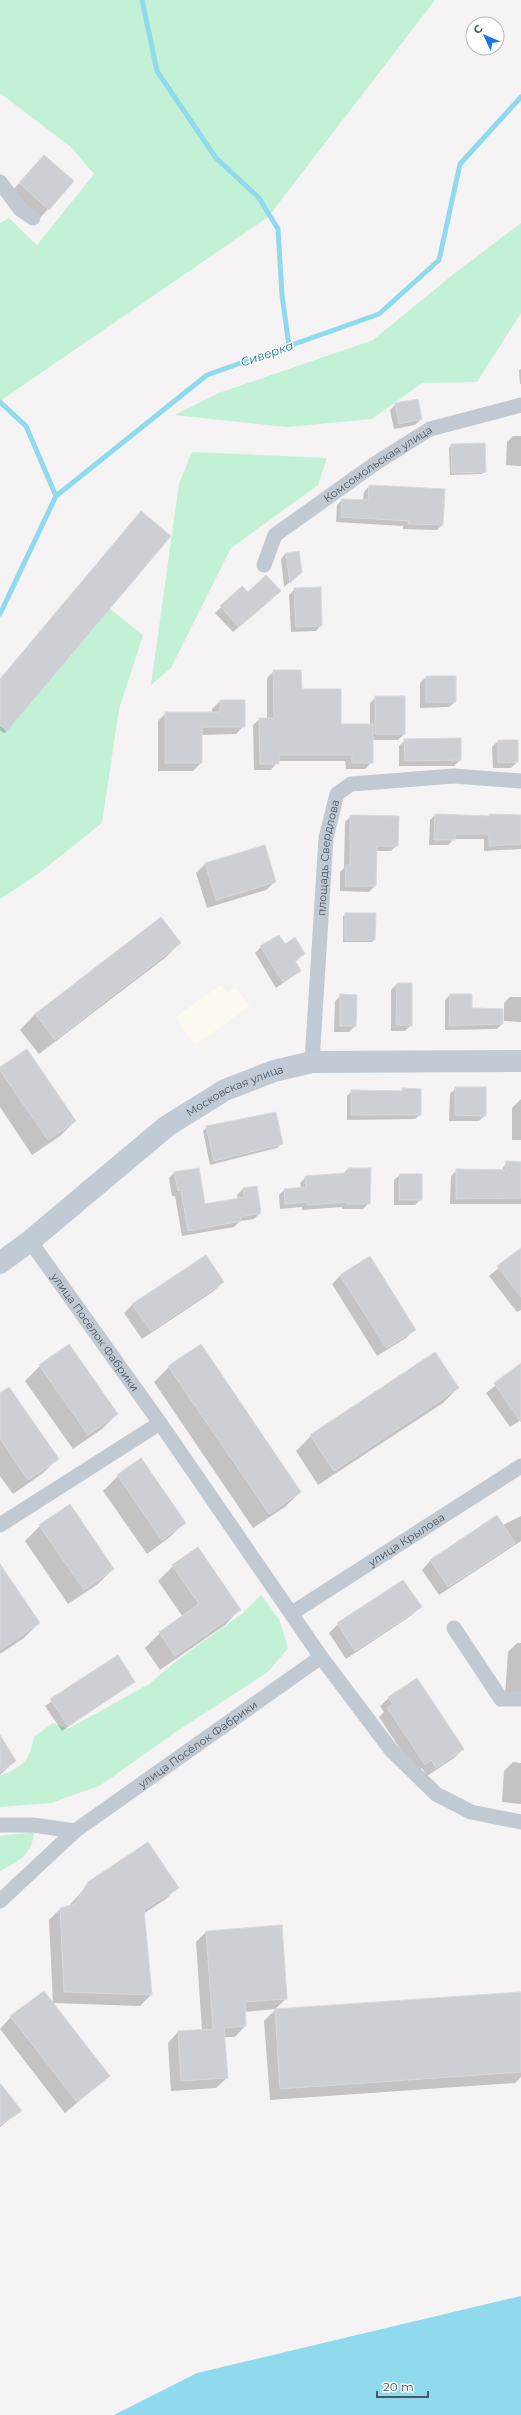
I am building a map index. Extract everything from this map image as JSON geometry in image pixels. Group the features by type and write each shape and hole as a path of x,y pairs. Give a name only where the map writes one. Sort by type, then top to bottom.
{"main road":[{"name":"Московская улица","path":"0,1262 30,1241 167,1126 226,1090 274,1071 312,1062 521,1061"}],"street":[{"path":"0,182 20,209 33,218"},
{"name":"Комсомольская улица","path":"264,565 275,535 376,463 430,429 521,405"},
{"name":"площадь Свердлова","path":"312,1062 326,838 337,794 351,784 454,776 521,781"},
{"name":"улица Посёлок Фабрики","path":"30,1241 160,1423 321,1657 391,1750 436,1794 471,1812 521,1822"},
{"path":"0,1525 160,1423"},
{"name":"улица Крылова","path":"292,1614 521,1466"},
{"path":"454,1628 501,1699 521,1699"},
{"name":"улица Посёлок Фабрики","path":"0,1901 75,1831 321,1657"},
{"path":"0,1825 33,1825 75,1831"}],"shaded area":[{"path":"221,985 227,993 236,987 250,1006 195,1045 175,1017"}],"green space":[{"path":"0,0 435,0 268,217 0,401 0,223 9,218 37,245 94,174 71,147 0,93"},
{"path":"521,223 521,313 477,382 422,383 372,419 287,427 175,415 219,393 373,340 455,273"},
{"path":"192,452 327,458 318,485 231,548 171,668 151,685 179,484"},
{"path":"105,605 143,635 119,709 102,823 38,874 0,899 0,701"},
{"path":"261,1595 279,1619 288,1648 268,1672 177,1731 101,1785 51,1803 0,1807 0,1776 20,1766 24,1762 30,1752 34,1737 53,1723 68,1729 149,1684 175,1662 243,1613"},
{"path":"34,1832 31,1846 27,1852 19,1860 0,1871 0,1836"}],"water":[{"path":"521,2296 521,2415 114,2415 197,2373"}],"building":[{"path":"44,155 74,181 49,210 19,183"},
{"path":"418,399 422,419 399,424 395,403"},
{"path":"485,443 486,472 452,473 451,444"},
{"path":"369,485 445,489 443,525 408,524 409,521 341,517 342,499 368,500"},
{"path":"141,511 171,536 7,731 0,725 0,679"},
{"path":"299,551 302,572 290,583 286,553"},
{"path":"266,575 281,591 239,627 220,606 242,586 248,592"},
{"path":"321,587 322,626 296,627 294,588"},
{"path":"273,670 301,670 302,689 341,689 341,724 373,724 373,763 352,763 352,755 279,755 279,764 260,764 259,718 274,718"},
{"path":"426,676 456,676 456,702 426,702"},
{"path":"375,696 405,696 405,734 375,734"},
{"path":"220,700 245,700 245,727 202,727 202,763 165,763 165,712 220,712"},
{"path":"461,738 461,760 405,761 404,739"},
{"path":"498,740 518,740 518,762 498,763"},
{"path":"435,814 489,816 489,814 521,815 521,844 489,846 489,834 455,834 455,840 434,840"},
{"path":"350,815 399,816 398,846 377,846 376,886 345,886 346,865 350,865"},
{"path":"265,845 276,882 216,900 205,863"},
{"path":"345,913 376,913 375,940 345,940"},
{"path":"161,917 181,943 55,1040 35,1014"},
{"path":"279,935 285,944 295,937 305,954 295,960 301,971 283,982 260,946"},
{"path":"397,983 412,983 412,1026 396,1025"},
{"path":"340,994 357,995 356,1026 340,1026"},
{"path":"450,994 472,994 472,1008 503,1009 503,1024 449,1026"},
{"path":"27,1049 76,1121 48,1140 0,1070 0,1067"},
{"path":"455,1087 486,1087 486,1116 455,1115"},
{"path":"402,1088 421,1089 421,1115 351,1115 351,1090 402,1091"},
{"path":"276,1112 283,1144 214,1161 206,1126"},
{"path":"506,1161 521,1162 521,1198 456,1199 456,1169 506,1170"},
{"path":"199,1168 205,1204 244,1197 243,1188 257,1186 261,1213 241,1217 241,1221 188,1231 181,1190 178,1191 174,1172"},
{"path":"348,1168 371,1168 370,1204 347,1204 347,1202 307,1205 307,1202 285,1204 284,1189 306,1187 305,1176 348,1173"},
{"path":"399,1174 422,1174 422,1200 399,1200"},
{"path":"521,1248 521,1297 497,1266"},
{"path":"206,1255 224,1282 151,1331 132,1304"},
{"path":"370,1256 416,1330 386,1348 340,1275"},
{"path":"69,1344 118,1414 88,1435 39,1365"},
{"path":"201,1344 301,1492 269,1514 168,1366"},
{"path":"435,1352 459,1388 334,1471 310,1435"},
{"path":"521,1363 521,1422 494,1383"},
{"path":"9,1387 59,1459 28,1480 0,1439 0,1393"},
{"path":"141,1458 186,1523 162,1540 117,1475"},
{"path":"70,1504 114,1569 84,1590 39,1525"},
{"path":"497,1515 515,1543 448,1587 430,1560"},
{"path":"198,1547 241,1610 175,1656 159,1632 199,1604 172,1565"},
{"path":"0,1564 40,1623 0,1650"},
{"path":"403,1580 422,1607 355,1651 337,1623"},
{"path":"118,1655 135,1682 68,1726 50,1699"},
{"path":"417,1678 464,1749 436,1768 431,1760 425,1765 387,1708 393,1704 388,1697"},
{"path":"0,1735 16,1761 0,1772"},
{"path":"148,1842 179,1888 144,1910 152,1995 64,1992 60,1908 75,1904 88,1882"},
{"path":"282,1925 287,1999 245,2002 246,2026 224,2028 228,2078 181,2081 178,2031 213,2029 206,1931"},
{"path":"44,1991 110,2076 77,2102 10,2016"},
{"path":"521,1992 521,2072 280,2089 275,2009"},
{"path":"0,2083 22,2111 0,2125"}],"waterway":[{"path":"142,0 157,71 216,158 259,198 278,229 282,295 289,346"},
{"name":"Сиверка","path":"0,614 56,496 207,375 379,314 439,260 460,164 521,97"},
{"path":"0,402 26,426 56,496"}]}
